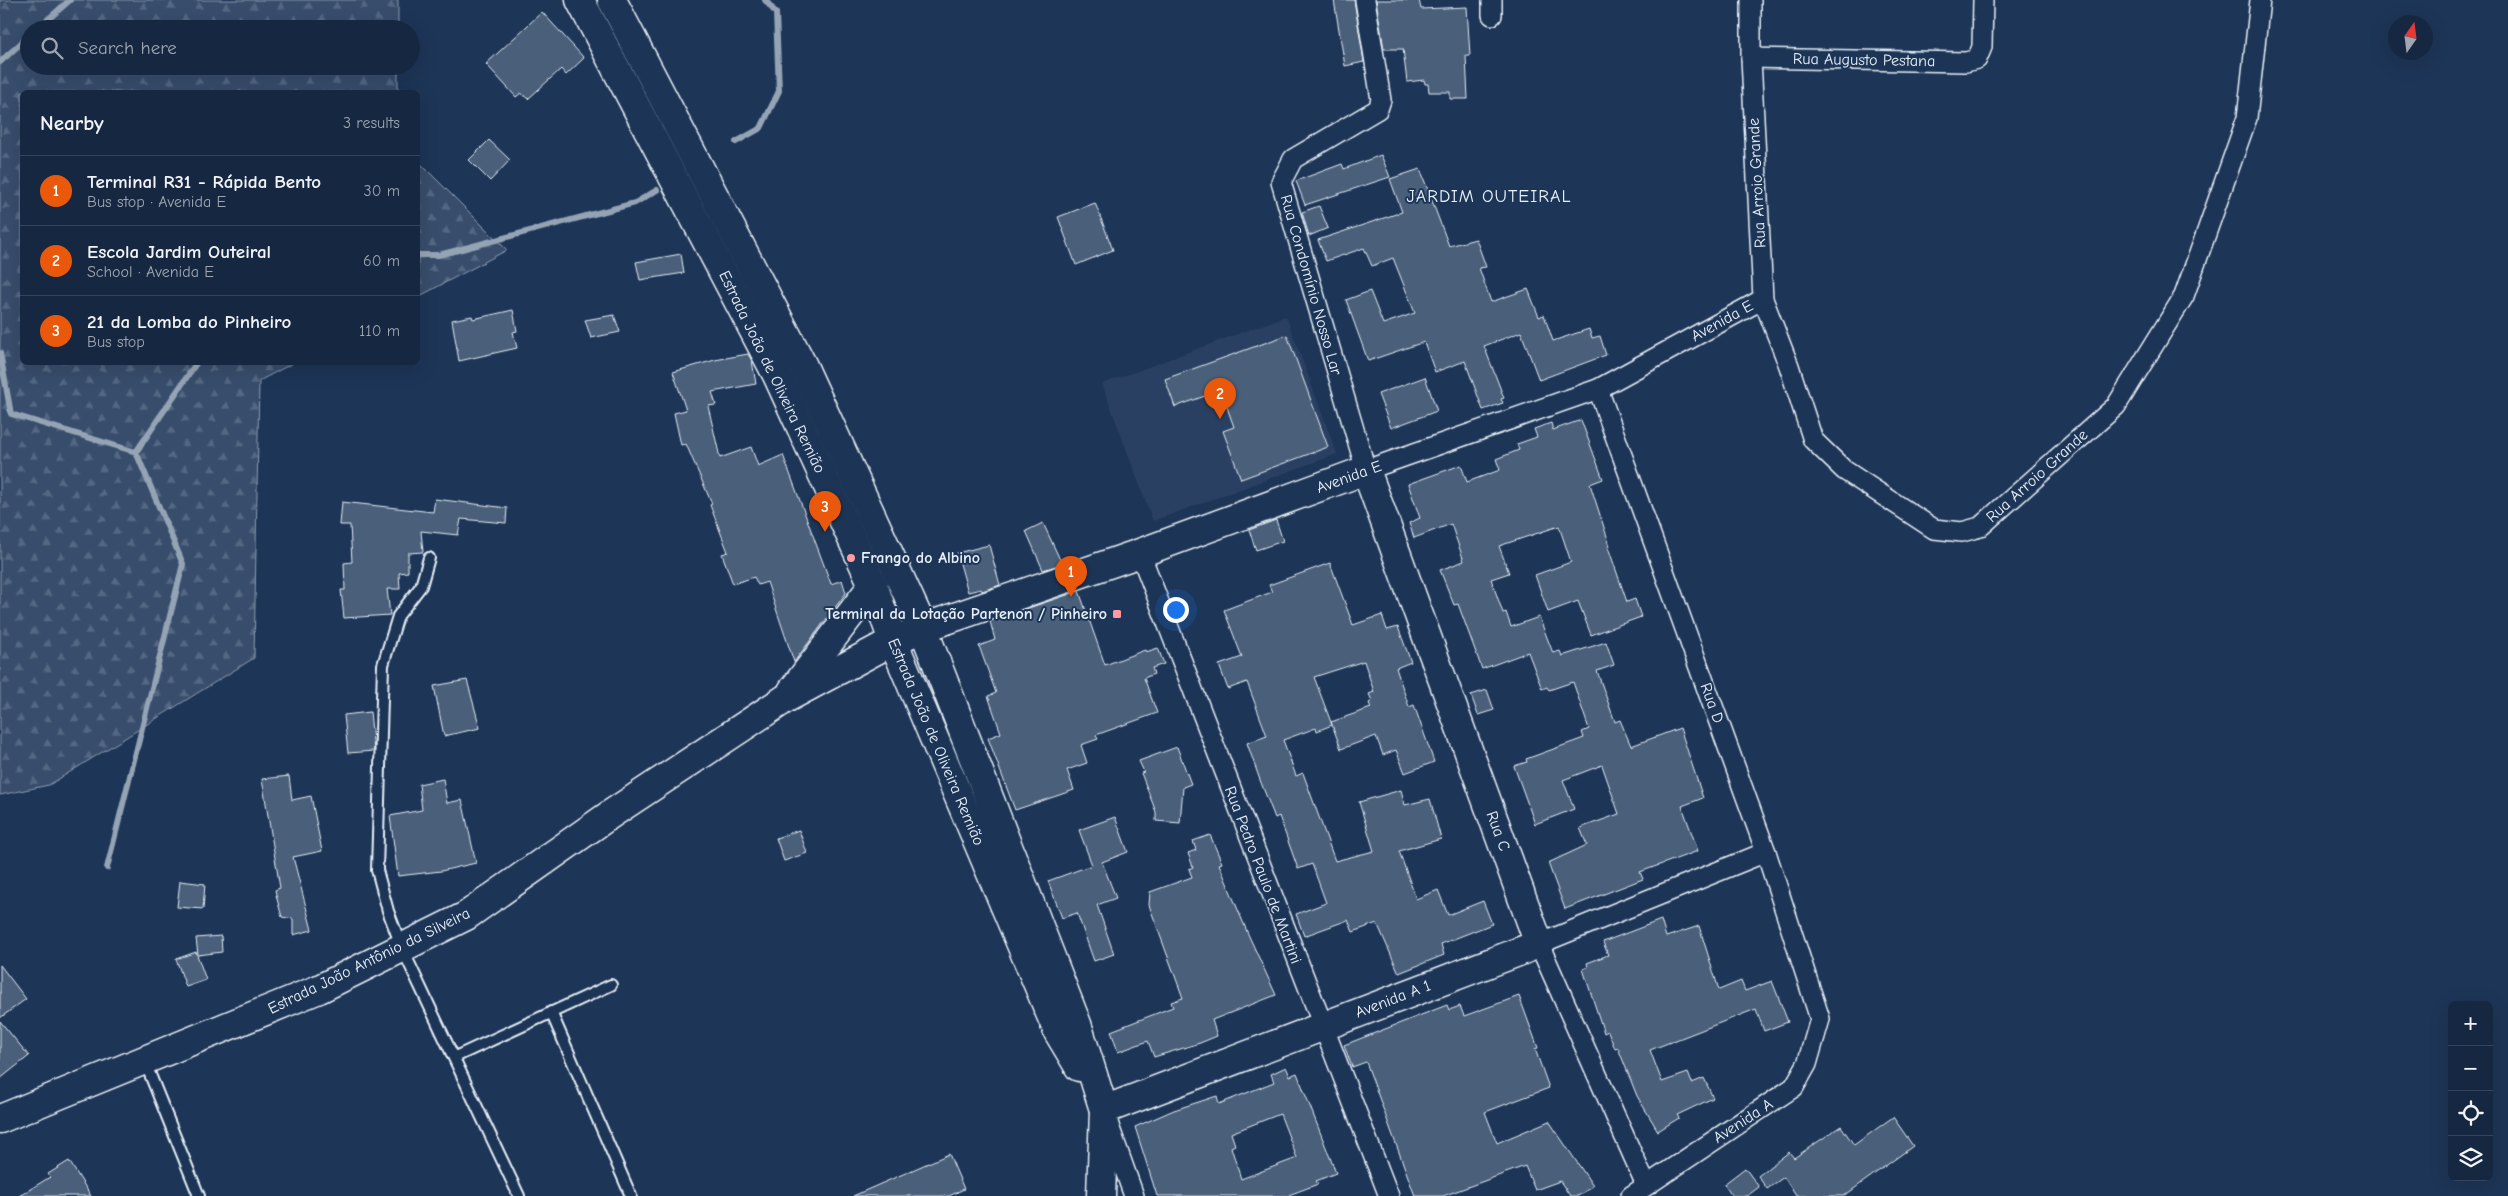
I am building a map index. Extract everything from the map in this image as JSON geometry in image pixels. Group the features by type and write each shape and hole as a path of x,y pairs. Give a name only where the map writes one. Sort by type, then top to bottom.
{"main road":[{"name":"Estrada João de Oliveira Remião","path":"580,0 777,375 873,585 893,641 1058,1032 1104,1110"},
{"name":"Estrada João de Oliveira Remião","path":"612,0 804,366 923,628 1076,1024 1104,1110 1101,1196"},
{"name":"Avenida E","path":"923,628 1140,554 1366,470"},
{"name":"Rua C","path":"1366,470 1539,944"},
{"path":"873,585 885,584 896,589 923,628"},
{"name":"Estrada João Antônio da Silveira","path":"785,700 873,585"},
{"name":"Estrada João Antônio da Silveira","path":"9,1116 319,989 466,916 611,814 785,700 893,641 923,628"},
{"name":"Avenida A 1","path":"1104,1110 1322,1025 1539,944"}],"street":[{"name":"Rua Condomínio Nosso Lar","path":"1365,0 1381,100 1378,109 1293,159 1281,182 1366,470"},
{"name":"Rua Arroio Grande","path":"1751,0 1751,58 1763,299 1789,366 1813,440 1844,470 1934,529 1962,532 1980,527 2116,406 2184,296 2247,118 2260,0"},
{"name":"Rua Augusto Pestana","path":"1751,58 1966,62 1977,59 1982,47 1983,0"},
{"name":"Avenida E","path":"1366,470 1598,389 1763,299"},
{"name":"Rua D","path":"1598,389 1766,852 1820,1019"},
{"name":"Rua Pedro Paulo de Martini","path":"1140,554 1389,1196"},
{"name":"Avenida A 1","path":"1539,944 1766,852"},
{"name":"Rua C","path":"1539,944 1646,1185"},
{"name":"Avenida A","path":"1630,1196 1794,1087 1807,1064 1820,1019"},
{"path":"1104,1110 1134,1196"},
{"path":"0,1133 9,1116"}],"lane":[{"path":"429,558 422,586 398,616 383,665 377,870 388,911 402,948 519,1196"},
{"path":"454,1057 611,985"},
{"path":"551,1012 631,1196"},
{"path":"145,1061 200,1196"}],"shaded area":[{"path":"1286,316 1337,454 1153,521 1102,384"}],"green space":[{"path":"0,0 398,0 398,20 20,20 20,75 398,75 398,90 20,90 20,365 289,365 259,381 254,658 49,785 0,795"},
{"path":"420,163 507,250 420,296"}],"building":[{"path":"1334,0 1354,0 1364,62 1345,66"},
{"path":"1376,0 1419,0 1421,9 1467,7 1470,56 1466,56 1468,99 1450,99 1450,92 1429,92 1428,84 1425,84 1424,80 1407,82 1403,49 1384,49"},
{"path":"542,12 584,58 566,75 561,69 528,99 521,93 516,97 486,64"},
{"path":"489,140 510,160 490,181 469,160"},
{"path":"1381,155 1390,177 1305,205 1296,181 1342,164 1344,169"},
{"path":"1420,169 1449,246 1476,239 1486,267 1479,268 1491,302 1528,289 1539,317 1544,315 1553,341 1589,329 1592,338 1600,336 1606,355 1539,380 1521,332 1484,346 1504,398 1501,399 1503,403 1483,410 1465,361 1435,372 1424,342 1368,361 1346,300 1370,291 1383,324 1415,313 1393,258 1372,266 1364,248 1326,261 1318,240 1402,212 1390,179"},
{"path":"1095,203 1113,250 1076,265 1058,217"},
{"path":"1319,206 1328,228 1309,236 1302,212"},
{"path":"681,254 684,273 640,280 636,262"},
{"path":"513,310 517,331 513,332 517,348 459,361 452,320 472,316 473,319"},
{"path":"614,315 620,332 591,338 585,320"},
{"path":"1287,335 1328,447 1241,479 1223,431 1234,427 1221,390 1175,407 1165,379"},
{"path":"748,354 752,361 756,384 712,392 716,405 708,406 720,458 751,447 758,466 783,455 831,584 842,580 846,593 794,662 767,582 758,585 754,577 733,584 722,554 728,552 710,505 712,504 686,444 681,445 674,413 686,410 673,372 715,360"},
{"path":"1425,377 1437,411 1391,428 1378,394"},
{"path":"1581,420 1603,479 1590,484 1610,546 1608,547 1627,602 1635,599 1641,617 1591,635 1578,601 1548,612 1535,575 1571,562 1559,526 1499,546 1509,573 1491,579 1503,613 1506,612 1511,627 1539,617 1553,653 1560,651 1562,656 1606,642 1614,665 1597,671 1615,722 1620,720 1631,746 1680,728 1703,798 1682,806 1698,851 1640,872 1643,879 1565,909 1548,863 1587,845 1580,828 1619,814 1602,765 1563,780 1574,809 1535,824 1514,766 1527,762 1526,759 1584,738 1582,732 1589,729 1573,682 1549,690 1547,687 1542,689 1528,652 1482,669 1458,604 1454,605 1440,570 1464,561 1451,524 1414,538 1409,523 1420,518 1408,484 1461,465 1467,482 1500,470 1496,459 1519,450 1517,444 1537,437 1534,429 1551,423 1553,430"},
{"path":"435,499 507,508 506,523 461,519 458,535 421,531 423,552 408,553 408,572 399,573 400,589 387,589 390,615 344,618 341,590 345,590 344,563 352,562 350,525 340,525 342,502 433,512"},
{"path":"1276,520 1283,541 1256,550 1249,530"},
{"path":"1043,523 1062,564 1043,570 1026,531"},
{"path":"989,545 1000,585 982,591 981,589 968,592 957,553"},
{"path":"1330,563 1353,625 1382,615 1387,630 1398,627 1411,662 1396,668 1409,707 1414,705 1434,762 1405,773 1396,750 1383,755 1376,736 1341,749 1331,722 1371,708 1369,703 1372,701 1369,694 1374,692 1364,661 1314,677 1332,725 1317,731 1316,728 1283,740 1296,776 1303,773 1335,861 1374,851 1359,802 1401,790 1405,805 1430,799 1441,839 1399,851 1416,899 1438,890 1448,915 1483,901 1492,924 1441,944 1444,955 1399,973 1377,923 1353,932 1348,920 1304,936 1296,914 1326,903 1312,864 1298,869 1279,816 1275,818 1260,780 1247,743 1267,736 1247,682 1228,689 1219,665 1242,657 1224,610 1272,592 1269,585"},
{"path":"1079,591 1105,665 1145,650 1146,652 1158,648 1164,664 1152,668 1154,674 1144,678 1157,713 1096,735 1098,739 1081,745 1087,763 1067,770 1074,790 1015,810 988,738 1001,733 988,696 996,693 979,646 995,640 990,621"},
{"path":"467,680 480,728 444,736 434,686"},
{"path":"1487,690 1494,710 1478,715 1471,695"},
{"path":"370,712 374,751 348,753 344,715"},
{"path":"1177,747 1191,784 1183,787 1180,823 1156,821 1156,812 1141,773 1144,772 1139,761"},
{"path":"289,776 292,800 311,796 322,851 293,857 312,930 293,935 293,919 282,917 275,890 280,888 262,779"},
{"path":"443,779 447,803 462,800 476,863 441,871 398,876 390,816 422,810 419,784"},
{"path":"1115,817 1128,852 1102,862 1116,898 1097,905 1114,954 1094,961 1077,913 1062,918 1048,881 1092,865 1079,830"},
{"path":"799,830 807,853 784,861 776,838"},
{"path":"1210,835 1222,863 1219,864 1276,995 1212,1020 1217,1036 1200,1043 1154,1057 1148,1041 1118,1052 1111,1031 1173,1007 1171,1002 1183,998 1149,905 1150,892 1192,877 1189,869 1193,867 1188,853 1196,850 1193,841"},
{"path":"180,881 205,884 203,909 177,907"},
{"path":"1661,920 1666,937 1699,926 1719,990 1741,981 1745,991 1772,981 1788,1022 1764,1031 1756,1009 1650,1050 1662,1082 1688,1073 1692,1083 1704,1078 1713,1098 1677,1115 1679,1118 1658,1131 1637,1096 1618,1048 1615,1049 1608,1031 1604,1033 1583,969 1588,967 1587,963 1608,955 1603,942"},
{"path":"221,936 222,952 198,955 196,938"},
{"path":"196,952 206,980 186,987 176,959"},
{"path":"0,965 26,999 0,1018"},
{"path":"1519,996 1538,1048 1535,1049 1549,1088 1485,1112 1497,1143 1549,1121 1593,1186 1578,1196 1570,1196 1560,1181 1535,1190 1525,1166 1443,1196 1415,1196 1366,1062 1352,1067 1344,1045 1447,1005 1449,1010 1460,1006 1464,1016"},
{"path":"0,1021 29,1056 0,1079"},
{"path":"1286,1067 1290,1076 1297,1073 1336,1173 1316,1181 1318,1184 1286,1196 1157,1196 1135,1127 1174,1110 1217,1096 1219,1104 1274,1082 1271,1074","holes":["1280,1114 1297,1158 1241,1179 1231,1147 1235,1145 1231,1133"]},
{"path":"1893,1117 1913,1146 1844,1196 1796,1196 1784,1177 1767,1189 1758,1176 1789,1152 1794,1158 1841,1126 1854,1145"},
{"path":"949,1154 964,1189 949,1196 853,1196"},
{"path":"69,1161 91,1196 19,1196 50,1177 48,1174"},
{"path":"1745,1168 1759,1187 1747,1196 1732,1196 1724,1184"}],"waterway":[{"path":"47,20 70,0"},
{"path":"736,142 761,128 779,91 776,13 765,0"},
{"path":"0,62 20,44"},
{"path":"420,255 439,255 635,203 657,190"},
{"path":"0,353 11,414 136,452 183,564 107,868"},
{"path":"136,452 195,365"}],"place":[{"name":"Escola Jardim Outeiral","path":"1220,419"},
{"name":"21 da Lomba do Pinheiro","path":"825,532"},
{"name":"Frango do Albino","path":"851,558"},
{"name":"Terminal R31 - Rápida Bento","path":"1071,597"},
{"name":"Terminal da Lotação Partenon / Pinheiro","path":"1117,614"}],"district":[{"name":"JARDIM OUTEIRAL","path":"1489,196"}]}
